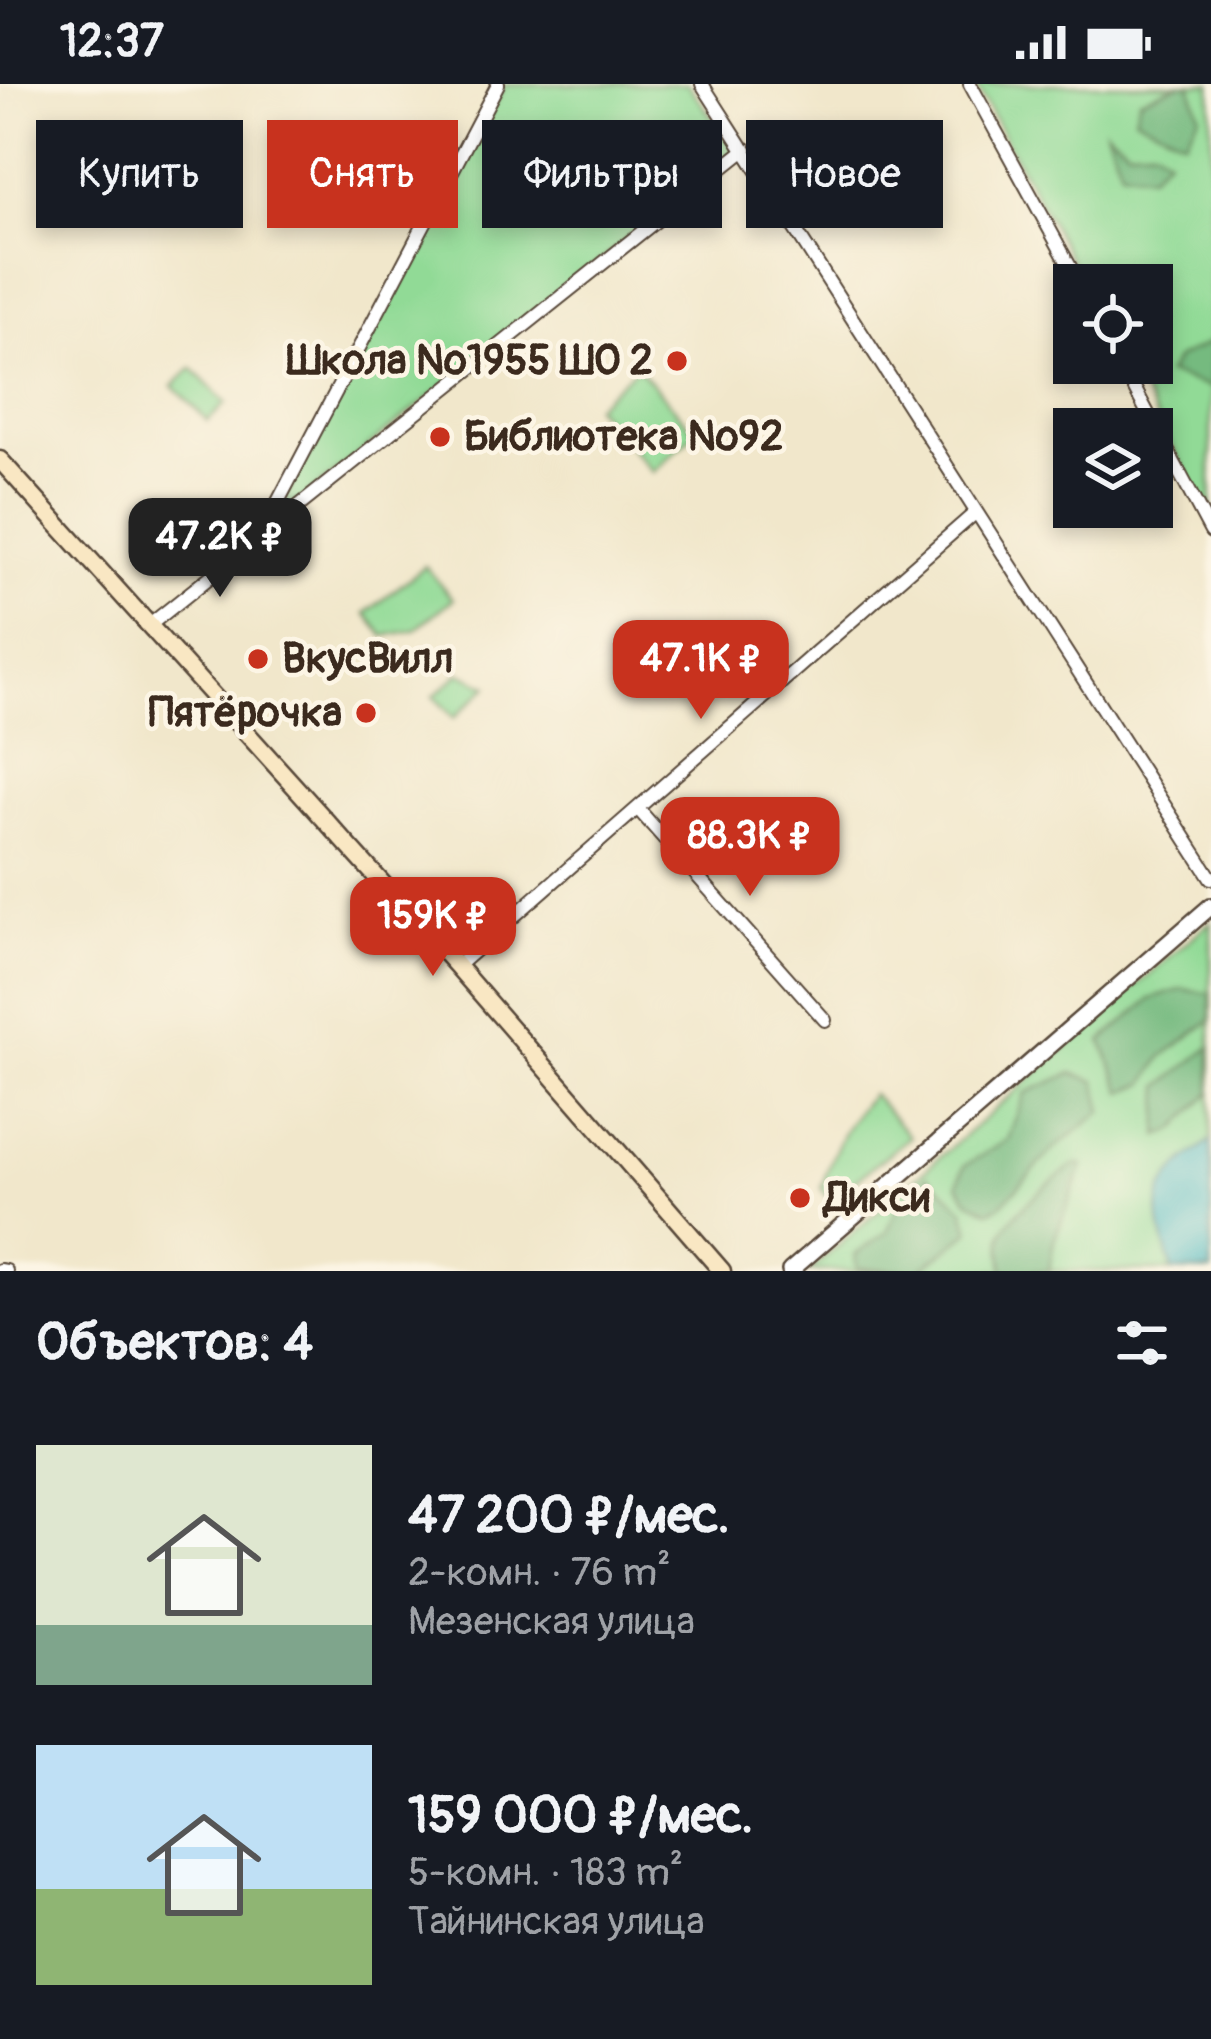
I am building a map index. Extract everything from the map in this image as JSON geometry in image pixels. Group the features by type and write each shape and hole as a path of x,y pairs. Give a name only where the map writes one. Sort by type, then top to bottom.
{"main road":[{"path":"0,460 457,966 722,1271"}],"street":[{"path":"259,538 498,84"},
{"path":"152,624 746,149 702,84"},
{"path":"970,84 1069,264"},
{"path":"796,228 1211,878"},
{"path":"1132,384 1211,532"},
{"path":"457,966 975,513"},
{"path":"638,809 825,1020"},
{"path":"790,1271 1211,906"}],"green space":[{"path":"505,84 688,84 714,120 486,120"},
{"path":"975,84 1211,84 1211,507 1200,498 1173,448 1173,408 1151,408 1138,384 1173,384 1173,264 1073,264"},
{"path":"1190,84 1200,114 1185,140 1135,117 1140,99"},
{"path":"482,127 482,228 642,228 271,524 428,228 458,228 458,172"},
{"path":"1106,130 1128,148 1153,147 1167,157 1150,175 1121,170"},
{"path":"722,131 737,152 722,164"},
{"path":"1211,342 1211,388 1173,376 1176,359"},
{"path":"637,367 696,432 653,472 594,406"},
{"path":"192,368 226,403 208,421 173,386"},
{"path":"425,566 453,599 415,630 384,636 366,613"},
{"path":"460,673 488,686 454,718 434,696"},
{"path":"1211,921 1211,1271 809,1271"},
{"path":"1183,989 1211,994 1211,1020 1162,1057 1145,1084 1123,1092 1102,1041 1151,999"},
{"path":"1211,1047 1211,1092 1175,1130 1159,1136 1161,1086"},
{"path":"1072,1073 1096,1081 1103,1111 1054,1149 1000,1206 989,1211 968,1199 958,1184 964,1166 1008,1140 1025,1093"},
{"path":"872,1094 910,1137 830,1200 821,1188 831,1162 848,1126"},
{"path":"1078,1164 1083,1166 1054,1240 1049,1271 1004,1271 1002,1241 1008,1223"},
{"path":"928,1175 964,1209 970,1231 919,1271 857,1268 855,1255 887,1232 897,1208"}],"water":[{"path":"1211,1141 1211,1271 1173,1271 1161,1227 1161,1196 1177,1169"}],"place":[{"name":"Школа №1955 ШО 2","path":"677,361"},
{"name":"Библиотека №92","path":"440,437"},
{"name":"ВкусВилл","path":"258,659"},
{"name":"Пятёрочка","path":"366,713"},
{"name":"Дикси","path":"800,1198"}]}
